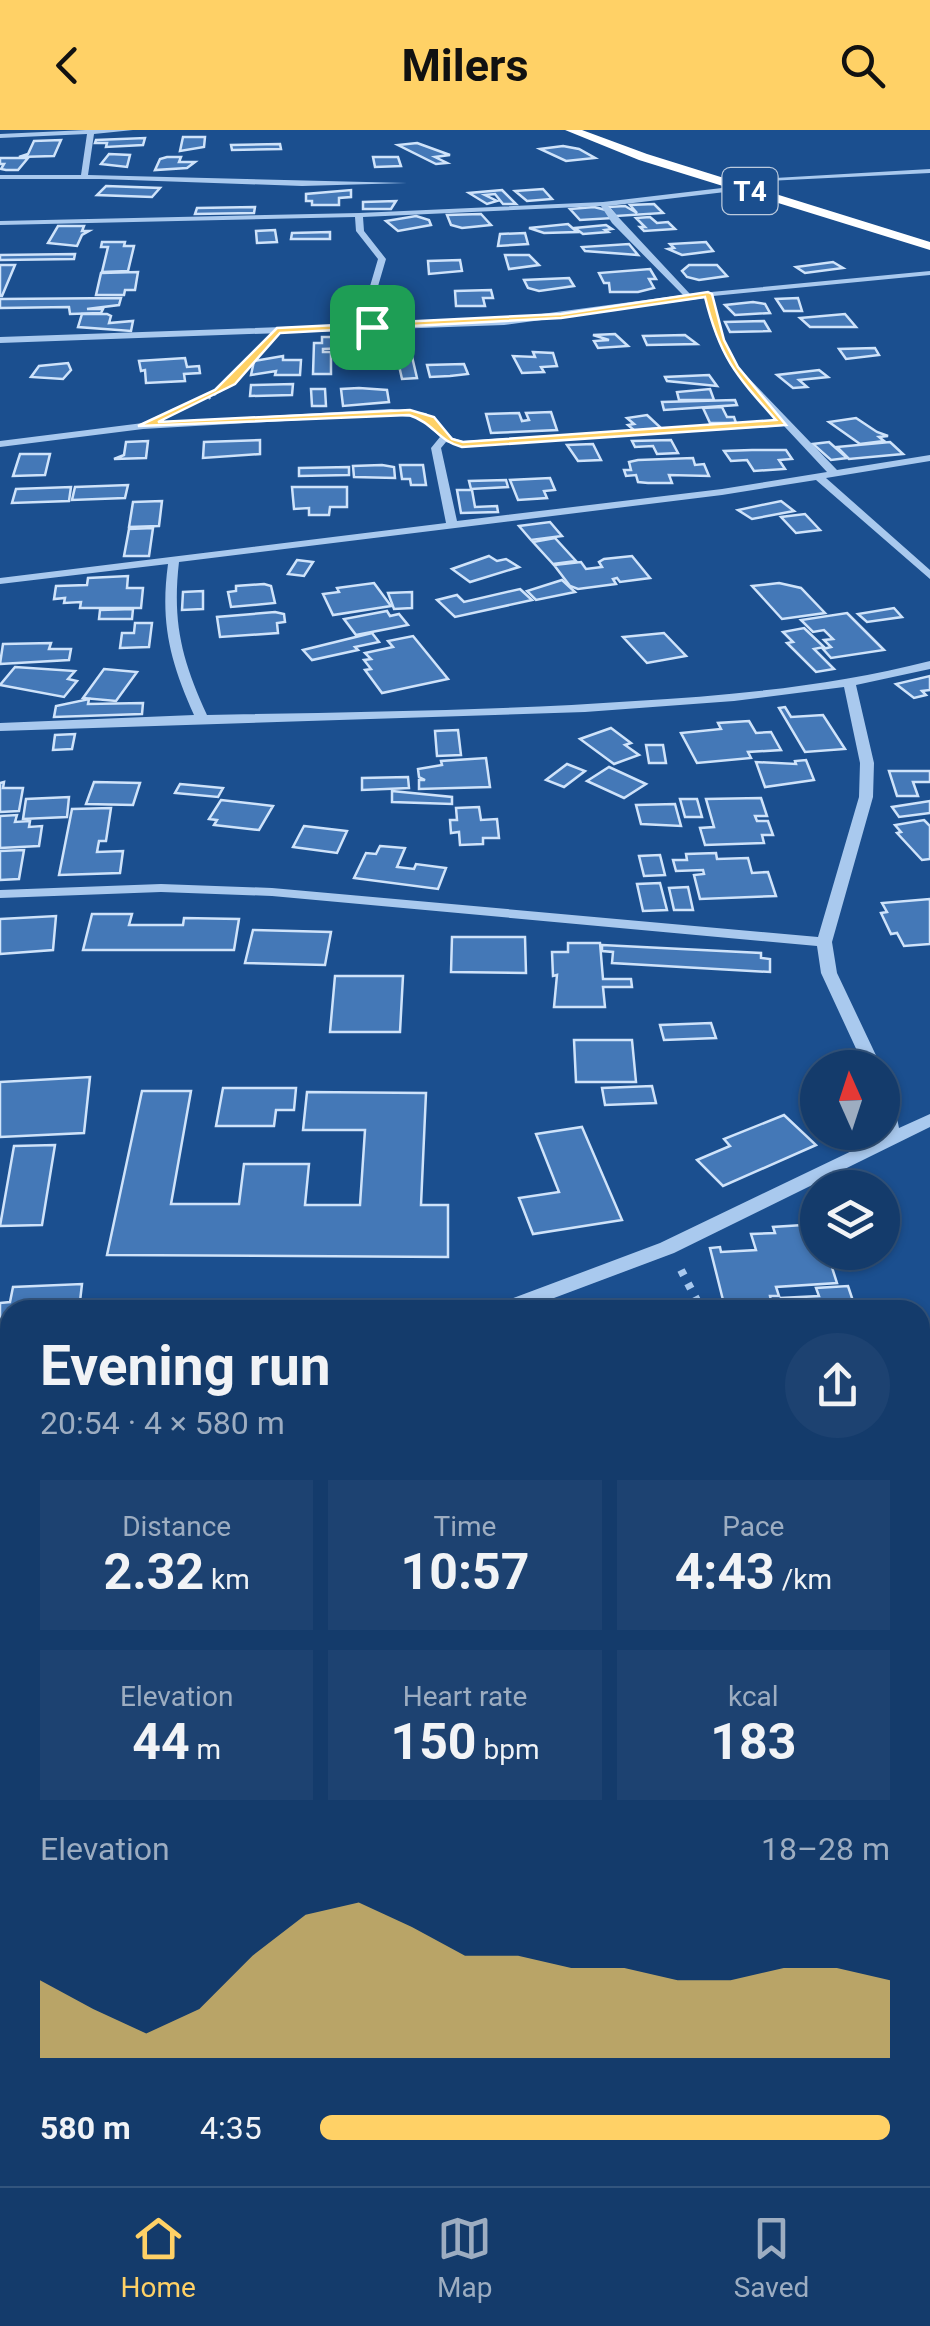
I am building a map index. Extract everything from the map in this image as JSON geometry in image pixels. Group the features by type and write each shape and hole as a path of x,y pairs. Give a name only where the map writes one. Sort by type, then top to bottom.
{"highway":[{"name":"T4","path":"572,130 739,188 930,246"}],"street":[{"path":"0,136 130,130"},
{"path":"84,176 91,132"},
{"path":"721,182 930,171"},
{"path":"0,177 84,176 303,186 403,183"},
{"path":"0,222 358,215 603,204 739,188"},
{"path":"603,204 614,221 686,294"},
{"path":"358,215 360,231 382,259 372,293 372,327"},
{"path":"0,340 542,318 708,294 930,274"},
{"path":"708,294 720,340 734,368 834,473"},
{"path":"0,444 143,426 392,412 422,415 448,440"},
{"path":"452,525 436,448 443,439 462,444 498,443 783,423"},
{"path":"0,581 819,477 930,458"},
{"path":"819,477 930,576"},
{"path":"174,558 169,615 175,659 201,717"},
{"path":"0,727 201,717 512,714 850,685 930,665"},
{"path":"850,685 867,762 866,796 824,942 829,973 865,1050"},
{"path":"0,894 161,888 272,892 824,942"},
{"path":"900,1134 930,1120"},
{"path":"529,1300 668,1248 868,1150"}],"path":[{"path":"204,401 232,382 277,330"},
{"path":"668,1248 697,1300"}],"building":[{"path":"183,137 205,137 204,147 180,151"},
{"path":"145,138 143,145 106,147 107,143 95,143 96,140"},
{"path":"61,140 54,156 19,157 28,154 34,141"},
{"path":"417,143 450,155 435,157 447,163 436,164 398,145"},
{"path":"280,144 281,149 232,150 231,145"},
{"path":"563,146 595,158 566,161 540,149"},
{"path":"109,154 130,155 127,167 101,164"},
{"path":"373,157 398,157 401,166 375,167"},
{"path":"0,158 28,158 18,170 6,170 1,169 4,164 0,164"},
{"path":"160,159 195,162 187,168 155,170"},
{"path":"106,186 160,188 152,197 97,195"},
{"path":"543,189 552,199 527,201 515,191"},
{"path":"351,190 351,197 339,198 339,205 312,205 312,201 306,201 306,194"},
{"path":"502,190 516,204 503,204 495,194 485,195 497,201 487,204 469,193"},
{"path":"396,201 391,209 363,209 363,202"},
{"path":"654,204 663,213 616,216 608,207 625,206 637,213 630,205"},
{"path":"255,207 254,213 195,214 197,208"},
{"path":"570,209 606,210 614,218 580,220"},
{"path":"481,214 491,225 462,228 451,225 447,215"},
{"path":"416,216 429,220 431,225 398,231 386,221"},
{"path":"650,217 657,223 668,222 675,229 644,231 636,218"},
{"path":"568,224 577,232 544,233 529,228"},
{"path":"606,225 612,229 605,230 608,232 583,234 575,228"},
{"path":"58,226 84,226 82,231 89,231 77,246 48,243"},
{"path":"275,230 277,242 257,243 256,231"},
{"path":"330,232 330,239 291,239 292,233"},
{"path":"525,233 528,244 498,246 500,234"},
{"path":"102,242 134,246 128,271 102,272 108,247 101,247"},
{"path":"706,242 713,251 682,255 668,249 674,248 670,244"},
{"path":"629,244 638,255 585,251 582,247"},
{"path":"75,254 74,259 0,260 0,255"},
{"path":"505,255 529,255 539,265 509,269"},
{"path":"460,260 462,271 429,274 428,261"},
{"path":"833,262 843,268 805,273 796,267"},
{"path":"0,265 15,265 2,296 0,296"},
{"path":"689,265 717,265 727,276 699,280 687,277 682,271"},
{"path":"650,269 656,279 649,279 654,288 638,292 610,292 609,283 604,283 599,273"},
{"path":"138,272 135,290 125,290 124,295 96,295 101,273"},
{"path":"569,278 574,286 539,291 528,288 524,280"},
{"path":"491,290 493,298 483,298 485,306 456,306 455,291"},
{"path":"121,298 119,305 87,309 103,309 101,313 70,314 69,307 0,308 0,299"},
{"path":"798,298 802,311 784,311 776,299"},
{"path":"765,304 770,313 735,315 725,305"},
{"path":"82,314 107,314 111,316 109,323 133,321 131,331 78,327"},
{"path":"845,314 856,327 810,327 800,318"},
{"path":"764,321 770,331 730,332 725,322"},
{"path":"615,334 628,346 598,348 594,341 609,340 593,335"},
{"path":"685,335 697,344 647,345 643,336"},
{"path":"322,337 339,337 350,342 350,348 323,349 331,352 331,374 313,374 314,343 322,343"},
{"path":"403,341 405,346 363,348 362,342"},
{"path":"395,348 410,348 417,378 402,379"},
{"path":"875,348 879,355 846,359 839,349"},
{"path":"533,352 553,353 557,366 541,367 544,372 522,373 513,356 535,357"},
{"path":"283,356 283,360 301,360 300,375 275,375 276,371 251,375 254,361"},
{"path":"185,358 187,367 199,366 200,373 184,374 185,381 146,383 139,361"},
{"path":"68,363 71,370 63,379 31,377 39,366"},
{"path":"464,364 468,374 430,377 427,365"},
{"path":"819,370 828,377 799,380 807,387 793,388 777,375"},
{"path":"709,375 717,386 667,381 665,377"},
{"path":"293,384 292,395 250,396 251,385"},
{"path":"311,389 325,389 326,406 312,406"},
{"path":"341,389 387,390 389,402 343,406"},
{"path":"710,389 714,400 679,400 677,392"},
{"path":"735,400 737,405 664,410 662,402"},
{"path":"722,407 736,423 710,423 703,408"},
{"path":"551,412 557,430 491,433 486,414 519,413 522,421 529,420 526,413"},
{"path":"647,415 661,428 635,431 628,425 634,424 627,418"},
{"path":"856,418 888,436 879,437 884,441 860,444 829,422"},
{"path":"260,440 260,454 203,458 204,442"},
{"path":"671,440 678,453 657,454 653,446 635,447 632,441"},
{"path":"148,441 146,458 114,459 124,455 126,442"},
{"path":"829,442 847,458 831,460 813,444"},
{"path":"890,442 903,454 849,459 837,447"},
{"path":"593,444 601,460 578,461 567,445"},
{"path":"786,450 792,459 779,460 785,469 754,471 747,460 731,461 724,451"},
{"path":"20,454 50,454 45,475 13,476"},
{"path":"693,458 695,465 704,464 709,476 669,475 672,483 648,483 638,482 636,475 626,476 624,470 631,470 629,462 638,460"},
{"path":"400,465 423,465 426,485 411,485 410,479 402,479"},
{"path":"353,466 394,467 395,478 354,477"},
{"path":"349,467 349,475 299,476 299,468"},
{"path":"550,478 555,490 544,491 547,498 518,500 510,480"},
{"path":"506,480 508,487 471,489 469,481"},
{"path":"128,485 125,498 72,500 75,487"},
{"path":"71,487 69,501 12,503 16,489"},
{"path":"292,487 347,487 347,507 330,507 329,515 309,515 309,508 294,509"},
{"path":"457,490 472,490 475,507 497,506 498,512 461,513"},
{"path":"162,501 159,526 129,527 133,502"},
{"path":"781,501 794,511 752,519 738,510"},
{"path":"805,514 820,530 796,533 781,517"},
{"path":"550,522 562,536 531,540 519,526"},
{"path":"153,528 149,556 124,556 129,529"},
{"path":"555,538 576,561 553,564 533,542"},
{"path":"489,556 497,561 506,559 519,567 470,582 452,569"},
{"path":"632,556 650,578 620,582 617,578 613,579 616,584 578,589 570,586 554,565 581,562 586,569 602,567 599,562 604,559"},
{"path":"297,560 313,562 304,576 288,574"},
{"path":"128,576 127,588 143,588 141,608 80,608 81,602 54,599 56,586 87,585 88,578"},
{"path":"562,580 575,592 536,600 527,591"},
{"path":"374,583 391,606 333,615 323,594 339,592 337,588"},
{"path":"779,583 801,588 825,613 782,619 752,586"},
{"path":"236,586 271,586 275,603 231,607 228,592 236,591"},
{"path":"520,589 532,600 455,617 437,600 457,595 464,602"},
{"path":"203,591 203,609 182,610 183,592"},
{"path":"412,592 412,608 394,609 388,593"},
{"path":"894,608 902,617 867,622 858,614"},
{"path":"133,609 132,619 99,619 100,610"},
{"path":"387,611 390,616 399,614 408,625 356,635 344,619"},
{"path":"847,613 884,650 831,658 823,649 831,647 824,640 833,639 824,630 813,632 801,620"},
{"path":"284,614 285,622 277,623 278,633 220,637 217,617"},
{"path":"135,623 152,623 149,647 120,648 122,633 134,633"},
{"path":"804,628 824,647 814,649 834,669 816,672 787,643 793,642 783,632"},
{"path":"372,633 379,642 355,647 358,650 312,660 303,650"},
{"path":"664,633 686,656 647,663 623,637"},
{"path":"413,636 448,679 382,693 365,670 371,669 364,660 371,659 365,653 393,647 388,641"},
{"path":"51,643 49,649 71,649 69,660 0,664 3,644"},
{"path":"15,667 75,671 68,679 77,681 64,697 0,685"},
{"path":"104,669 137,672 116,701 83,698"},
{"path":"930,676 930,690 914,698 896,684"},
{"path":"89,699 88,704 143,703 142,714 54,717 56,706"},
{"path":"785,707 791,717 823,715 845,749 805,752 779,708"},
{"path":"749,721 756,733 771,732 781,750 748,752 751,758 697,763 681,733 721,729 718,723"},
{"path":"611,728 631,743 625,745 639,755 614,764 580,739"},
{"path":"458,730 461,755 437,756 435,731"},
{"path":"75,734 72,749 53,750 55,735"},
{"path":"646,745 663,745 666,763 649,763"},
{"path":"486,758 490,787 419,789 419,780 425,780 419,777 418,769 442,765 441,761"},
{"path":"806,760 814,780 765,787 756,762 796,764 795,761"},
{"path":"567,764 585,771 564,787 546,780"},
{"path":"609,767 646,784 624,798 587,781"},
{"path":"889,771 930,771 930,782 913,782 918,796 897,796"},
{"path":"408,777 409,788 362,790 362,778"},
{"path":"4,782 3,788 23,788 19,811 0,812 0,783"},
{"path":"94,782 140,783 133,805 86,804"},
{"path":"180,784 223,788 218,797 175,793"},
{"path":"392,791 452,797 452,804 392,802"},
{"path":"69,797 67,817 23,819 26,799"},
{"path":"761,798 767,816 755,816 757,821 768,821 773,835 762,835 764,843 705,845 700,828 714,827 706,799"},
{"path":"680,799 697,799 702,817 685,817"},
{"path":"221,800 273,806 259,830 214,825 217,820 209,819"},
{"path":"930,801 930,813 899,817 892,807"},
{"path":"675,804 681,826 641,824 636,805"},
{"path":"479,807 481,820 497,819 499,838 483,838 483,844 460,845 459,832 451,833 450,820 457,820 456,808"},
{"path":"111,808 106,841 99,841 97,852 123,851 120,873 59,875 72,809"},
{"path":"17,815 15,822 30,821 29,827 42,826 39,846 0,848 0,816"},
{"path":"924,820 930,826 930,859 922,860 897,833 901,832 895,825"},
{"path":"304,826 347,831 337,853 293,847"},
{"path":"380,846 405,848 397,867 414,869 416,864 446,868 438,889 354,878 366,853 376,854"},
{"path":"24,850 19,879 0,880 0,851"},
{"path":"716,853 717,859 748,858 752,873 768,872 776,896 700,899 694,875 704,874 703,870 676,871 673,860 687,860 686,854"},
{"path":"660,855 665,875 644,876 639,856"},
{"path":"660,883 667,910 643,911 637,884"},
{"path":"688,887 693,910 674,910 669,888"},
{"path":"930,899 930,944 904,946 897,933 891,934 881,913 887,912 882,903"},
{"path":"92,914 132,914 129,925 183,925 184,918 239,919 234,950 83,950"},
{"path":"56,916 53,950 0,954 0,919"},
{"path":"253,930 331,932 325,965 245,963"},
{"path":"452,937 525,937 526,973 451,972"},
{"path":"568,943 600,943 603,979 631,979 632,987 603,987 605,1007 554,1007 557,975 553,976 552,952 568,952"},
{"path":"602,945 761,953 761,958 770,959 770,972 612,963 613,952 602,951"},
{"path":"335,976 403,976 400,1032 330,1032"},
{"path":"711,1023 716,1038 664,1040 660,1025"},
{"path":"574,1040 632,1040 636,1082 576,1082"},
{"path":"90,1077 84,1133 0,1137 0,1082"},
{"path":"652,1086 656,1103 605,1105 602,1088"},
{"path":"223,1088 296,1088 294,1110 276,1110 274,1126 216,1126"},
{"path":"142,1091 191,1091 171,1204 239,1204 244,1164 309,1164 305,1205 360,1205 365,1130 303,1130 307,1092 426,1093 421,1205 448,1205 448,1257 107,1255"},
{"path":"784,1115 800,1130 800,1150 805,1150 723,1186 697,1160 730,1146 724,1139"},
{"path":"582,1127 622,1220 533,1234 519,1198 559,1192 536,1134"},
{"path":"55,1145 42,1225 0,1226 14,1146"},
{"path":"800,1225 800,1270 833,1270 837,1283 776,1287 779,1296 770,1296 771,1300 723,1300 710,1248 720,1247 721,1252 756,1250 751,1234 775,1233 773,1227"},
{"path":"82,1284 80,1300 10,1300 13,1287"},
{"path":"848,1286 853,1300 782,1300 819,1296 816,1288"}],"route":[{"path":"708,294 720,340 734,368 783,423 462,444 448,440 431,419 410,412 143,426 188,408 232,382 277,330 372,327 504,322 708,294"}]}
